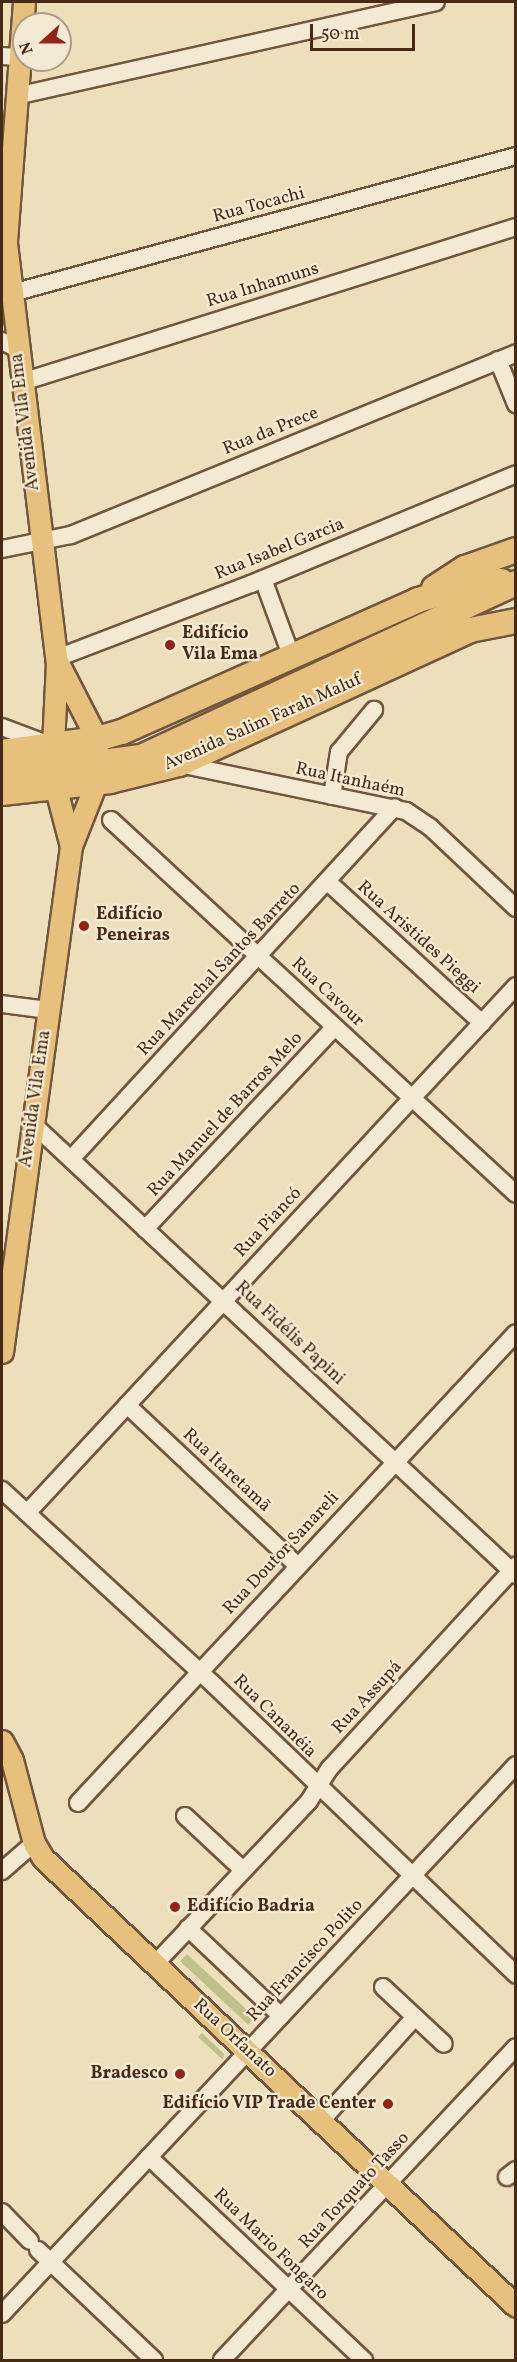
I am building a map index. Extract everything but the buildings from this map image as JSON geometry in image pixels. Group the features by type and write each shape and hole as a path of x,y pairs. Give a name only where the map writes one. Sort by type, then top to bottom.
{"highway":[{"path":"418,600 465,568 516,550"},
{"path":"2,793 54,768 97,740 158,718 418,600 456,589 516,582"},
{"path":"2,752 54,768 96,774 201,731 516,582"},
{"name":"Avenida Salim Farah Maluf","path":"96,774 178,764 470,630 516,621"},
{"path":"2,775 54,768"}],"main road":[{"name":"Avenida Vila Ema","path":"24,2 10,57 16,96 5,258 12,293 10,345 22,382 57,660 54,768 71,846"},
{"name":"Avenida Vila Ema","path":"2,1352 71,846 96,774 97,740 57,660"},
{"name":"Rua Orfanato","path":"2,1741 12,1761 34,1843 43,1858 516,2306"}],"street":[{"path":"16,96 411,4 436,2"},
{"name":"Rua Tocachi","path":"12,293 516,156"},
{"name":"Rua Inhamuns","path":"22,382 516,227"},
{"name":"Rua da Prece","path":"2,549 41,543 71,535 516,353"},
{"path":"498,360 516,404"},
{"name":"Rua Isabel Garcia","path":"57,660 262,579 516,474"},
{"path":"262,579 292,658"},
{"path":"332,796 339,752 374,710"},
{"path":"2,727 54,768"},
{"name":"Rua Itanhaém","path":"178,764 395,807 430,827 516,908"},
{"name":"Rua Marechal Santos Barreto","path":"71,1159 395,807"},
{"name":"Rua Cavour","path":"111,820 516,1194"},
{"name":"Rua Aristides Pieggi","path":"328,882 482,1023"},
{"name":"Rua Piancó","path":"27,1513 516,986"},
{"path":"2,1004 48,1010"},
{"name":"Rua Manuel de Barros Melo","path":"145,1229 334,1027"},
{"name":"Rua Fidélis Papini","path":"33,1124 224,1299 514,1571"},
{"name":"Rua Doutor Sanareli","path":"78,1803 516,1333"},
{"name":"Rua Itaretamã","path":"127,1405 298,1566"},
{"name":"Rua Cananéia","path":"2,1490 200,1672 318,1788 516,1975"},
{"name":"Rua Assupá","path":"155,1964 318,1788 330,1768 514,1571"},
{"name":"Rua Francisco Polito","path":"2,2314 39,2251 149,2157 516,1765"},
{"path":"185,1816 243,1870"},
{"path":"2,1871 34,1843"},
{"path":"188,1928 281,2016"},
{"path":"383,1987 444,2044"},
{"path":"321,2121 415,2017"},
{"name":"Rua Torquato Tasso","path":"222,2361 516,2047"},
{"name":"Rua Mario Fongaro","path":"149,2157 364,2361"},
{"path":"2,2212 39,2251 154,2361"}],"green space":[{"path":"187,1954 255,2017 248,2025 180,1961"},
{"path":"202,2033 224,2054 223,2060 198,2037"}],"place":[{"name":"Edifício Vila Ema","path":"170,645"},
{"name":"Edifício Peneiras","path":"84,926"},
{"name":"Edifício Badria","path":"175,1907"},
{"name":"Bradesco","path":"180,2074"},
{"name":"Edifício VIP Trade Center","path":"388,2104"}]}
